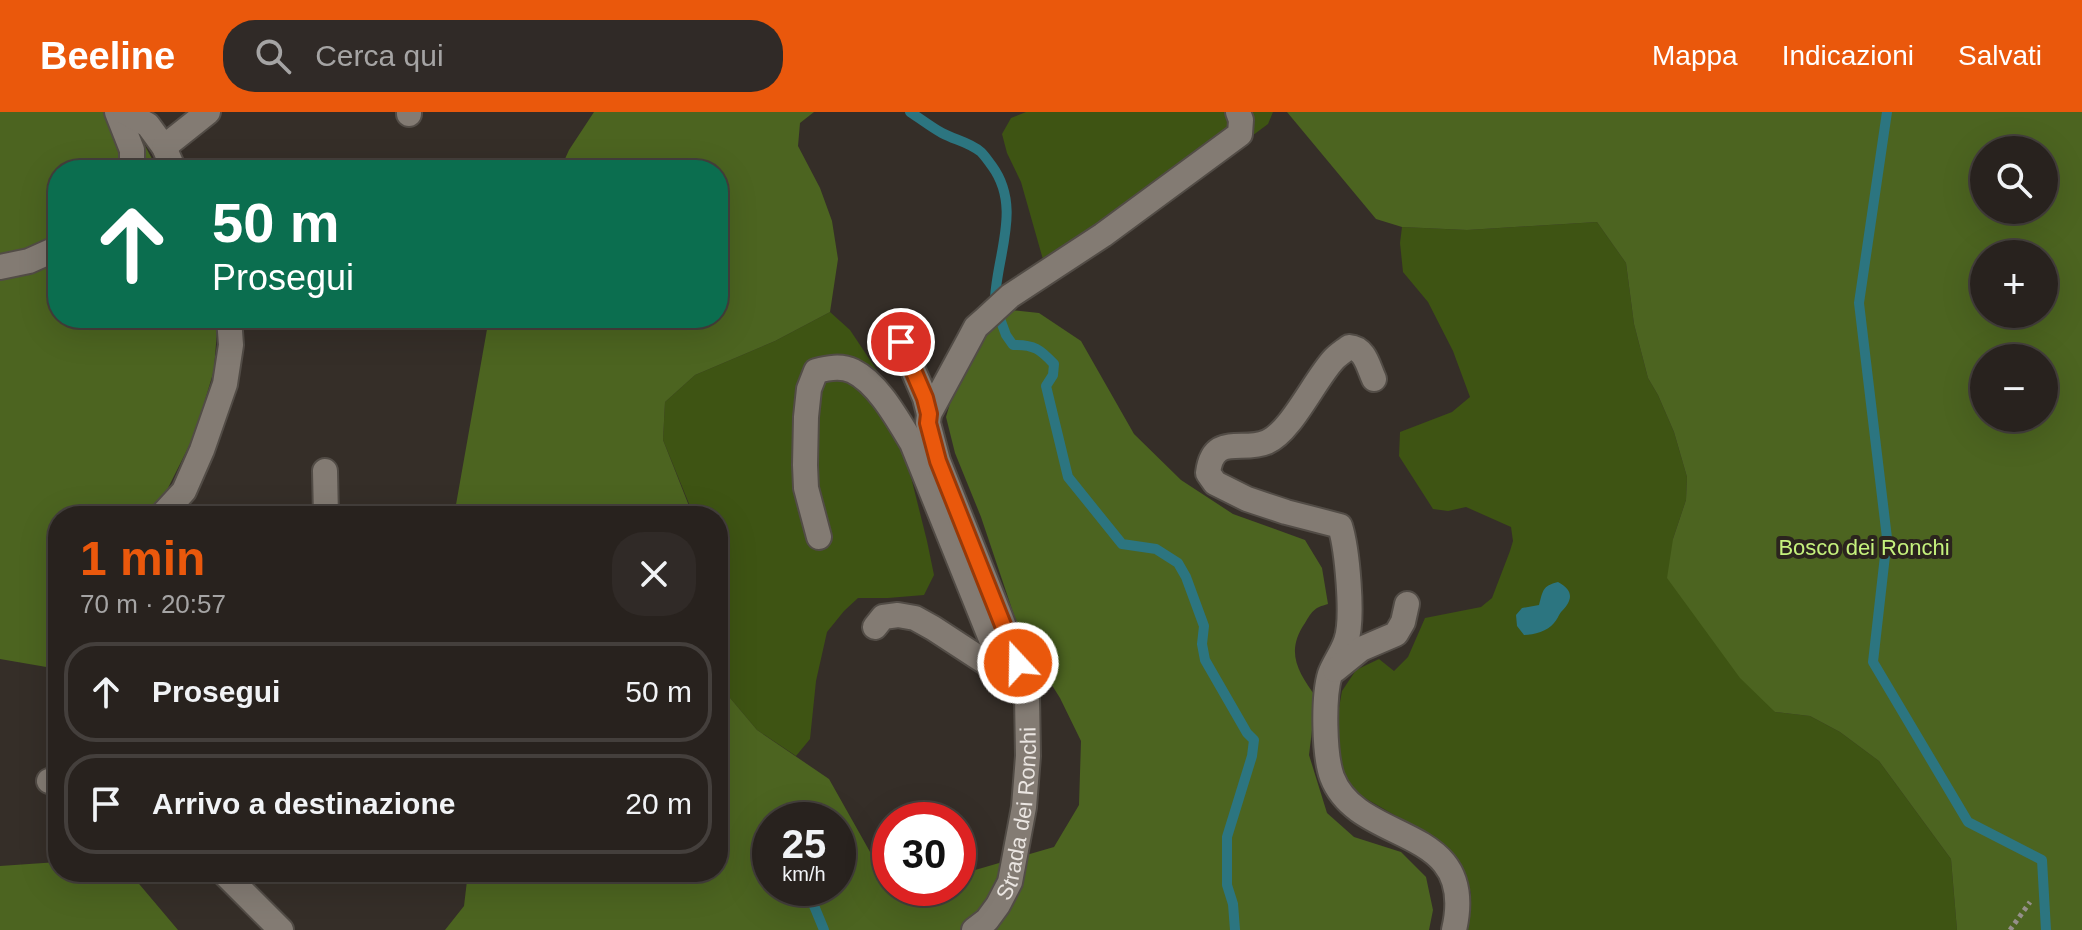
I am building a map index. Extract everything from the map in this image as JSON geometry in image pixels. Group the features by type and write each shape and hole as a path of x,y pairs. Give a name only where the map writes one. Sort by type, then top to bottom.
{"street":[{"path":"117,112 132,150 132,160"},
{"path":"125,112 148,125 170,160"},
{"path":"164,147 208,112"},
{"path":"929,414 976,327 1010,296 1137,212 1240,134 1238,112"},
{"path":"0,267 29,261 48,252"},
{"path":"170,506 184,491 225,384 231,345 230,328"},
{"name":"Strada dei Ronchi","path":"901,342 925,398 938,461 1018,663 1027,696 1028,756 1024,807 1010,882 987,920 974,930"},
{"path":"1374,379 1362,352 1356,347 1349,347 1333,360 1281,431 1267,442 1230,445 1218,451 1209,462 1208,473 1215,483 1247,499 1340,526 1344,538 1349,618 1347,640 1330,675 1325,709 1331,774 1341,795 1361,812 1429,848 1443,862 1456,886 1458,898 1454,930"},
{"path":"819,537 806,488 806,417 809,389 816,371 831,367 852,370 872,386 895,414 912,443 1005,674"},
{"path":"325,471 326,506"},
{"path":"1330,675 1361,649 1396,634 1403,622 1407,604"},
{"path":"875,627 883,617 898,615 915,618 1005,674 1027,696"},
{"path":"233,882 281,930"}],"path":[{"path":"2010,930 2030,902"}],"green space":[{"path":"0,112 107,112 143,142 153,160 48,160 48,328 217,328 214,370 195,434 163,498 155,506 48,506 48,667 0,659"},
{"path":"594,112 814,112 800,123 798,146 820,188 832,221 838,259 830,312 775,341 695,375 665,402 663,440 689,506 456,506 487,328 728,328 728,160 564,160"},
{"path":"1026,112 1273,112 1268,124 1063,277 1056,275 1044,263 1021,182 1002,134 1011,118"},
{"name":"Bosco dei Ronchi","path":"1287,112 2082,112 2082,930 1957,930 1951,859 1879,761 1840,732 1810,716 1775,712 1740,678 1667,578 1673,539 1686,500 1687,477 1674,432 1648,378 1634,324 1626,263 1597,222 1467,230 1402,227 1376,219"},
{"path":"1597,222 1626,263 1634,324 1648,378 1674,432 1687,477 1686,500 1673,539 1775,712 1810,716 1840,732 1879,761 1951,859 1957,930 1464,930 1471,893 1463,871 1449,851 1429,835 1356,793 1344,773 1337,719 1342,691 1356,670 1379,659 1394,671 1408,657 1425,618 1481,607 1492,598 1513,541 1511,527 1466,507 1448,511 1433,509 1399,456 1400,432 1452,412 1470,397 1453,351 1428,302 1403,272 1402,227 1467,230"},
{"path":"1010,310 1039,313 1081,341 1134,434 1181,480 1233,514 1305,540 1322,568 1328,604 1310,615 1299,633 1295,653 1299,670 1316,697 1309,755 1327,813 1354,837 1401,852 1426,877 1433,910 1429,930 445,930 464,906 467,882 728,882 728,696 757,730 829,779 842,802 752,802 752,906 856,906 856,827 872,855 872,906 976,906 976,870 1054,847 1079,805 1081,741 1060,698 1021,636 981,517 955,453 946,417 955,386 987,331"},
{"path":"830,312 850,330 876,369 912,481 934,575 924,595 858,598 827,632 816,681 810,739 796,756 757,730 728,696 728,506 690,506 663,440 665,402 695,375 775,341"},
{"path":"48,863 48,882 137,882 178,930 0,930 0,866"}],"water":[{"path":"1558,582 1569,593 1568,604 1548,628 1524,635 1517,626 1516,615 1522,608 1539,605 1544,590"}],"waterway":[{"path":"910,112 942,133 981,152 1001,182 1007,214 995,299"},
{"path":"1887,112 1859,303 1887,538 1873,662 1968,822 2042,860 2046,930"},
{"path":"999,316 1013,345 1036,349 1054,364 1053,375 1046,386 1068,477 1122,544 1156,549 1178,563 1204,626 1202,644 1205,660 1254,740 1227,837 1227,885 1233,904 1235,930"},
{"path":"814,906 824,930"}],"route":[{"path":"901,342 925,398 938,461 1018,663"}]}
